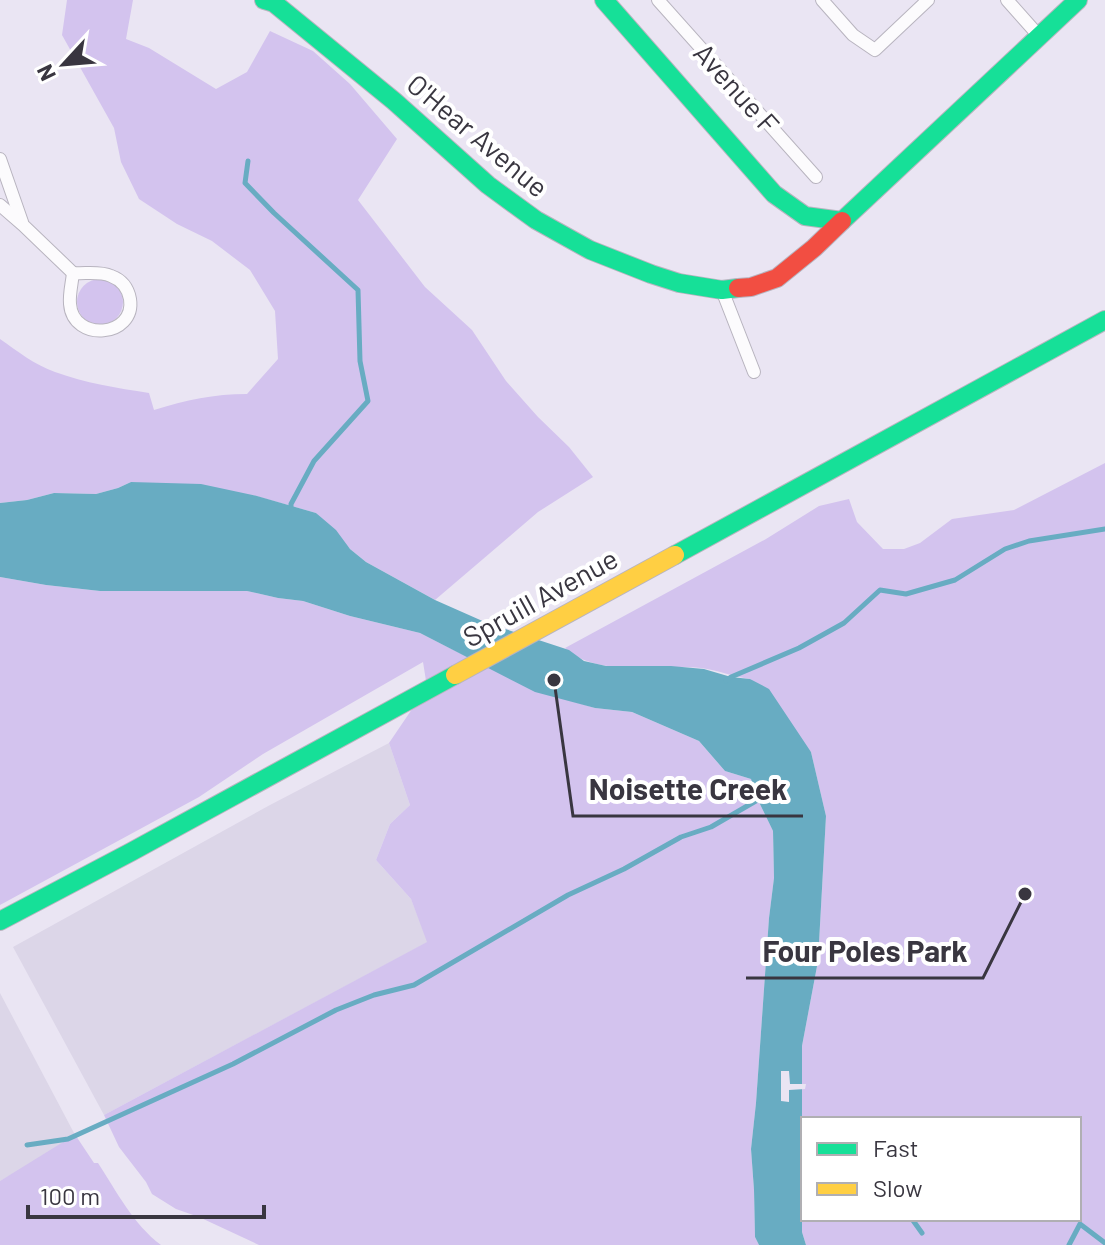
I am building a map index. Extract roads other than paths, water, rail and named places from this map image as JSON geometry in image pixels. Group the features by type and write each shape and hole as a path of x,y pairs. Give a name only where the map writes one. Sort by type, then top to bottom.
{"street":[{"path":"604,0 774,194 805,216 842,221"},
{"name":"Avenue F","path":"658,0 816,177"},
{"path":"822,0 853,35 875,50 928,0"},
{"path":"1007,0 1039,36"},
{"name":"O'Hear Avenue","path":"271,1 394,101 488,185 536,220 590,250 651,274 679,283 722,290 751,287 777,278 814,248 1078,0"},
{"path":"0,159 23,225"},
{"path":"0,205 73,273 110,275 122,282 131,305 120,325 102,332 86,329 78,323 70,306 73,273"},
{"path":"722,290 754,372"},
{"name":"Spruill Avenue","path":"0,921 1105,320"}],"water":[{"path":"131,482 201,484 316,513 366,562 435,600 487,623 569,650 584,661 606,666 704,669 750,679 769,689 811,752 826,816 818,961 802,1046 801,1221 806,1245 759,1245 755,1237 751,1149 774,878 773,831 751,779 725,771 699,741 632,712 595,708 535,692 420,633 303,601 247,591 100,591 0,577 0,503 54,493 96,494"}],"waterway":[{"path":"248,161 245,183 358,290 360,361 368,401 314,461 291,508"},
{"path":"726,681 799,648 844,623 880,590 906,594 955,580 1005,549 1029,541 1105,529"},
{"path":"27,1145 68,1139 233,1064 336,1010 374,995 414,985 568,895 624,869 681,837 711,827 761,798"},
{"path":"913,1221 922,1233"},
{"path":"1069,1245 1080,1224 1105,1243"}],"place":[{"name":"Noisette Creek","path":"554,680"},
{"name":"Four Poles Park","path":"1025,894"}]}
